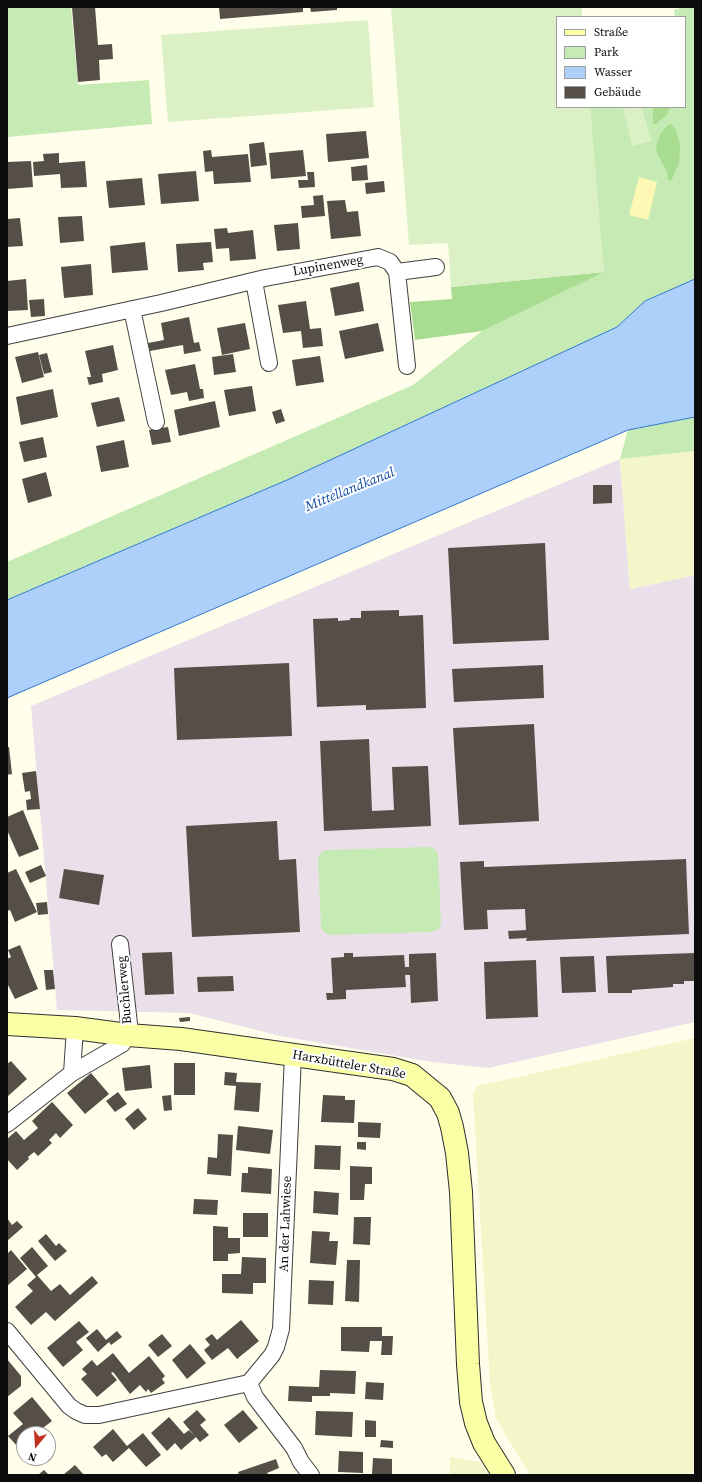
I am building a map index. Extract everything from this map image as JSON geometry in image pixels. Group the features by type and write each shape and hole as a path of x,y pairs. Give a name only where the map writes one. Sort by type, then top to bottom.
{"street":[{"name":"Lupinenweg","path":"7,336 254,281 378,257 390,262 397,272"},
{"path":"407,366 397,272 436,267"},
{"path":"254,281 269,363"},
{"path":"132,309 156,422"},
{"name":"Buchlerweg","path":"120,944 129,1024 128,1035"},
{"name":"Harxbütteler Straße","path":"7,1024 75,1028 128,1035 181,1039 393,1070 412,1075 440,1098 448,1113 456,1147 460,1192 471,1402 476,1423 484,1443 504,1475"},
{"path":"72,1073 75,1028"},
{"path":"7,1124 72,1073 122,1044 128,1035"},
{"name":"An der Lahwiese","path":"249,1383 272,1355 276,1347 281,1328 293,1055"},
{"path":"7,1331 69,1406 85,1415 99,1415 249,1383 254,1397 294,1448 301,1462 311,1475"}],"shaded area":[{"path":"620,459 630,589 695,575 695,1022 488,1068 432,1062 280,1036 189,1013 57,1010 31,706"}],"green space":[{"path":"7,7 71,7 78,85 149,80 152,124 7,137"},
{"path":"391,7 582,7 582,16 556,16 556,108 590,108 604,272 451,287 448,243 409,245"},
{"path":"679,7 695,7 695,279 645,301 617,327 287,480 7,600 7,562 413,385 482,331 603,272 590,108 686,108 686,16 675,16 674,10 679,9"},
{"path":"368,20 374,107 168,122 161,35"},
{"path":"642,108 651,141 632,146 623,109"},
{"path":"653,108 670,108 667,115 657,124 653,124"},
{"path":"672,124 676,130 680,145 679,163 671,181 668,180 667,172 657,153 656,146 661,133 668,125"},
{"path":"604,272 482,331 415,340 410,302 452,299 451,287"},
{"path":"695,417 695,451 620,459 628,430"},
{"path":"695,451 695,575 630,589 620,459"},
{"path":"428,847 435,849 438,854 441,923 438,930 431,932 330,935 325,933 321,928 318,859 321,852 327,850"},
{"path":"695,1038 695,1472 680,1475 530,1475 496,1419 490,1383 473,1095 477,1086"},
{"path":"450,1457 481,1462 488,1475 450,1475"}],"sand":[{"path":"639,177 657,182 648,220 629,215"}],"water":[{"name":"Mittellandkanal","path":"695,279 695,417 628,430 7,698 7,600 287,480 617,327 645,301"}],"building":[{"path":"72,7 95,7 98,45 112,44 113,59 99,60 100,80 78,82"},
{"path":"219,7 303,7 303,12 220,19"},
{"path":"310,7 337,7 337,10 311,12"},
{"path":"366,131 369,158 328,162 326,134"},
{"path":"264,142 267,165 251,167 249,144"},
{"path":"211,150 212,157 248,154 251,182 214,184 213,171 205,172 203,151"},
{"path":"303,150 306,176 271,179 269,153"},
{"path":"59,153 59,163 85,161 87,187 61,188 60,174 34,176 33,162 44,161 43,154"},
{"path":"31,161 33,187 7,189 7,162"},
{"path":"367,165 368,180 352,181 351,167"},
{"path":"196,171 199,201 161,204 158,174"},
{"path":"307,172 314,172 315,187 299,188 298,180 308,180"},
{"path":"142,178 145,205 109,208 106,181"},
{"path":"384,181 385,192 366,194 365,183"},
{"path":"323,195 325,216 302,218 301,206 314,205 313,196"},
{"path":"345,200 347,212 358,211 361,236 331,239 327,201"},
{"path":"82,216 84,241 60,243 58,217"},
{"path":"20,218 23,246 7,247 7,219"},
{"path":"298,223 300,249 277,251 274,225"},
{"path":"227,228 228,233 253,230 256,259 230,261 229,248 216,249 214,229"},
{"path":"145,242 148,270 112,273 110,246"},
{"path":"211,242 213,262 203,263 204,270 178,272 176,244"},
{"path":"91,264 93,295 64,298 61,267"},
{"path":"26,279 28,310 7,311 7,281"},
{"path":"359,282 364,311 335,316 330,288"},
{"path":"44,299 45,316 31,317 29,300"},
{"path":"306,301 310,329 321,328 323,346 303,348 301,331 283,333 278,305"},
{"path":"189,317 194,343 199,342 201,351 184,354 183,345 150,351 148,343 164,340 161,323"},
{"path":"245,323 250,349 222,355 217,328"},
{"path":"378,323 384,351 345,359 339,331"},
{"path":"113,345 118,370 102,374 103,382 89,385 87,377 91,377 85,351"},
{"path":"38,352 44,377 22,383 15,357"},
{"path":"47,353 52,372 44,374 39,355"},
{"path":"233,354 236,372 214,375 212,357"},
{"path":"320,356 324,382 296,386 292,360"},
{"path":"195,364 200,389 203,389 204,398 189,401 187,392 171,395 165,370"},
{"path":"252,386 256,411 229,416 224,390"},
{"path":"53,389 58,417 21,425 16,397"},
{"path":"119,397 125,421 97,427 91,403"},
{"path":"215,401 220,427 179,436 174,410"},
{"path":"281,409 285,421 276,424 272,412"},
{"path":"168,427 171,442 152,445 149,430"},
{"path":"43,437 47,457 24,462 19,442"},
{"path":"124,440 129,467 101,472 96,446"},
{"path":"46,472 52,496 28,503 22,479"},
{"path":"593,485 612,485 612,503 593,504"},
{"path":"545,543 549,640 453,644 448,548"},
{"path":"399,610 399,616 423,615 426,708 366,710 366,705 317,707 313,619 338,618 338,621 350,620 350,618 361,618 361,611"},
{"path":"289,663 292,736 177,740 174,668"},
{"path":"543,665 544,698 454,702 452,669"},
{"path":"534,724 539,821 459,825 453,728"},
{"path":"369,739 372,811 394,810 392,767 428,766 431,826 324,831 320,741"},
{"path":"7,747 9,747 12,774 7,775"},
{"path":"36,771 40,809 27,810 26,800 31,799 30,791 25,792 22,773"},
{"path":"23,810 39,849 19,857 7,830 7,817"},
{"path":"277,821 279,860 296,859 300,932 192,937 186,826"},
{"path":"686,859 689,934 526,941 527,938 509,939 508,931 526,930 525,909 487,910 488,929 464,930 460,862 484,861 484,867"},
{"path":"41,865 46,876 30,883 25,872"},
{"path":"16,869 37,912 15,922 10,910 7,911 7,873"},
{"path":"64,869 104,875 99,905 59,898"},
{"path":"47,902 48,914 38,915 36,903"},
{"path":"20,945 38,989 15,999 7,983 7,959 11,957 8,950"},
{"path":"172,952 174,994 145,995 142,953"},
{"path":"344,953 353,953 353,957 404,955 405,967 409,967 409,954 436,953 438,1001 411,1003 410,975 405,975 406,987 346,990 346,999 327,1000 326,993 333,993 331,958 344,957"},
{"path":"695,953 695,981 684,981 684,984 673,984 673,987 632,990 632,993 608,993 606,956"},
{"path":"594,956 596,992 562,993 560,957"},
{"path":"536,960 538,1017 486,1019 484,962"},
{"path":"44,970 53,970 55,989 46,990"},
{"path":"233,976 234,991 198,992 197,977"},
{"path":"190,1017 190,1021 180,1022 179,1018"},
{"path":"11,1061 27,1079 7,1097 7,1064"},
{"path":"174,1063 195,1063 195,1095 174,1095"},
{"path":"150,1065 152,1088 125,1091 122,1068"},
{"path":"225,1072 237,1073 236,1082 261,1083 259,1112 234,1110 236,1086 224,1085"},
{"path":"91,1073 109,1094 85,1114 67,1093"},
{"path":"118,1092 127,1104 115,1112 106,1101"},
{"path":"171,1095 172,1110 164,1111 162,1096"},
{"path":"323,1095 345,1096 345,1100 355,1100 354,1123 321,1122"},
{"path":"52,1102 73,1125 60,1138 56,1133 49,1140 52,1143 38,1156 34,1152 17,1170 7,1159 7,1139 16,1131 24,1140 38,1128 32,1121"},
{"path":"138,1108 147,1119 134,1130 125,1119"},
{"path":"358,1122 381,1123 380,1138 358,1137"},
{"path":"238,1126 273,1130 270,1154 236,1150"},
{"path":"218,1134 233,1135 231,1176 207,1174 208,1157 217,1158"},
{"path":"357,1142 366,1142 366,1150 357,1149"},
{"path":"315,1145 341,1146 340,1170 314,1169"},
{"path":"350,1166 372,1167 372,1184 365,1184 364,1200 350,1200"},
{"path":"248,1167 272,1169 271,1194 241,1192 242,1173 248,1173"},
{"path":"314,1191 339,1193 338,1215 313,1213"},
{"path":"194,1199 218,1200 217,1215 193,1214"},
{"path":"243,1213 268,1213 268,1237 243,1237"},
{"path":"354,1217 371,1217 370,1245 353,1244"},
{"path":"7,1218 12,1225 17,1221 23,1227 7,1241"},
{"path":"213,1226 228,1227 228,1238 240,1238 240,1253 228,1254 228,1261 213,1261"},
{"path":"312,1231 330,1232 329,1241 338,1241 336,1265 310,1263"},
{"path":"46,1234 56,1246 59,1243 67,1251 55,1261 38,1241"},
{"path":"32,1247 48,1266 37,1275 51,1291 60,1284 70,1295 92,1276 98,1283 55,1321 46,1312 31,1325 15,1307 33,1291 27,1285 36,1277 20,1258"},
{"path":"11,1250 27,1269 7,1286 7,1254"},
{"path":"242,1257 266,1258 266,1283 253,1283 253,1294 222,1293 222,1274 241,1274"},
{"path":"347,1260 360,1260 359,1302 345,1301"},
{"path":"309,1280 334,1281 333,1305 308,1304"},
{"path":"241,1320 259,1341 237,1359 228,1348 212,1360 204,1350 210,1345 205,1339 212,1334 217,1340"},
{"path":"79,1321 89,1332 76,1342 83,1350 63,1367 47,1348"},
{"path":"341,1327 382,1327 382,1336 393,1336 392,1355 381,1355 382,1341 370,1341 369,1352 341,1351"},
{"path":"97,1329 106,1340 117,1331 122,1337 111,1345 109,1342 98,1352 86,1338"},
{"path":"162,1334 172,1346 158,1357 148,1345"},
{"path":"190,1344 206,1363 187,1379 172,1360"},
{"path":"113,1353 129,1373 149,1356 165,1376 162,1379 165,1383 151,1393 148,1389 146,1392 140,1385 130,1394 113,1372 111,1373 117,1380 97,1397 81,1379 87,1374 82,1369 92,1360 97,1366"},
{"path":"7,1359 21,1376 21,1386 7,1397"},
{"path":"320,1370 356,1371 355,1394 330,1393 330,1396 312,1396 312,1402 288,1401 289,1386 319,1387"},
{"path":"366,1382 384,1383 383,1400 365,1399"},
{"path":"32,1397 52,1421 45,1426 20,1426 23,1424 13,1413"},
{"path":"197,1410 206,1420 200,1425 209,1435 200,1442 183,1422"},
{"path":"243,1410 258,1428 239,1443 224,1425"},
{"path":"316,1411 353,1412 352,1437 315,1435"},
{"path":"169,1417 184,1434 189,1430 196,1437 181,1450 175,1443 167,1451 151,1433"},
{"path":"365,1420 376,1421 376,1437 365,1437"},
{"path":"113,1429 127,1446 143,1433 161,1455 146,1467 129,1448 113,1462 106,1454 102,1457 93,1447"},
{"path":"16,1430 16,1445 8,1436"},
{"path":"381,1440 393,1441 393,1448 380,1447"},
{"path":"339,1451 363,1452 363,1473 338,1472"},
{"path":"373,1458 392,1459 392,1475 372,1474"},
{"path":"276,1459 279,1468 267,1473 268,1475 239,1475 238,1472"},
{"path":"75,1465 84,1475 63,1475"},
{"path":"44,1470 49,1475 38,1475"}]}
